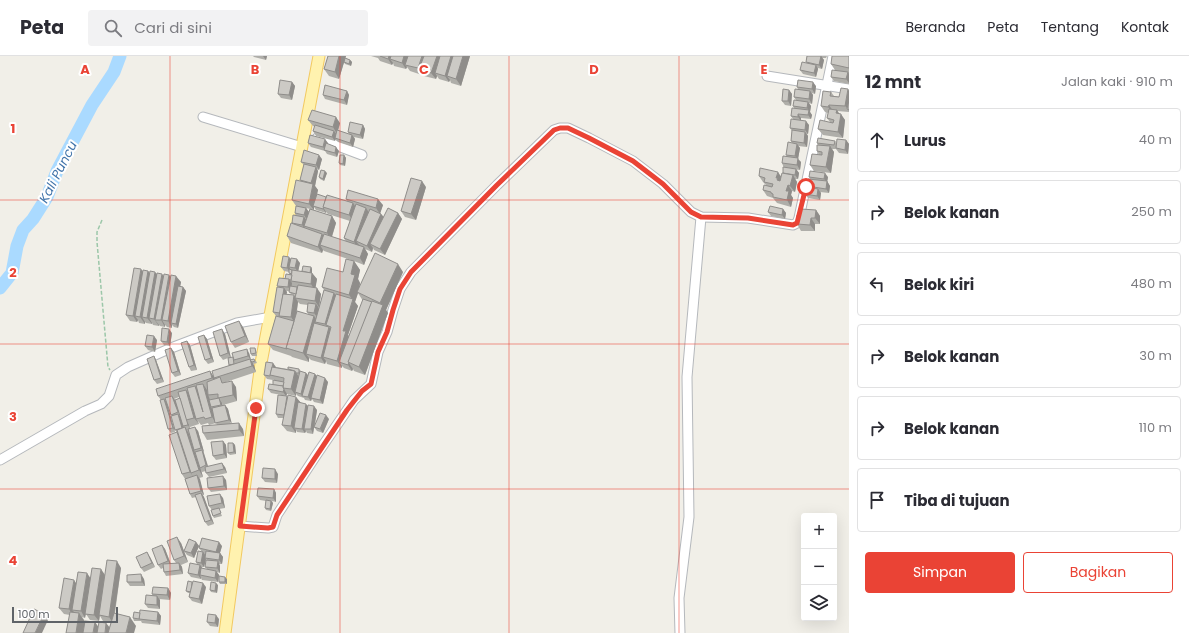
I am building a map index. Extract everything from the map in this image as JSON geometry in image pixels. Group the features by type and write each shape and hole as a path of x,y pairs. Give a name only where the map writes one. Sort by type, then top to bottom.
{"main road":[{"path":"225,633 261,363 271,317 319,56"}],"street":[{"path":"240,526 273,527 277,515 354,400 371,384 376,359 387,332 400,289 411,272 554,130 568,128 633,161 663,184 691,212 701,217 748,218 793,225 797,223 799,218 833,56"},
{"path":"767,76 849,89"},
{"path":"203,117 302,147"},
{"path":"305,134 362,155"},
{"path":"680,633 679,598 689,517 687,377 701,217"},
{"path":"0,460 51,430 101,404 109,396 116,375 128,368 171,348 237,323 271,317"}],"path":[{"path":"102,220 97,232 98,262 108,367 116,375"}],"building":[{"path":"328,56 339,56 335,72 324,69"},
{"path":"380,56 389,56 388,59"},
{"path":"391,56 404,56 402,63 390,59"},
{"path":"408,56 422,56 418,68 405,65"},
{"path":"424,56 437,56 431,73 419,69"},
{"path":"440,56 451,56 445,76 435,73"},
{"path":"453,56 463,56 456,79 447,76"},
{"path":"807,56 821,56 819,65 806,62"},
{"path":"832,56 849,56 849,68 831,64"},
{"path":"345,58 350,60 349,64 344,62"},
{"path":"802,62 816,65 814,73 800,70"},
{"path":"832,70 848,72 846,79 831,77"},
{"path":"280,80 292,82 289,95 278,94"},
{"path":"798,80 813,82 812,89 797,87"},
{"path":"325,85 347,91 344,100 323,95"},
{"path":"841,88 848,89 845,106 821,106 823,91 831,92 830,96 839,97"},
{"path":"783,89 789,90 788,101 782,101"},
{"path":"795,89 810,91 809,99 794,97"},
{"path":"794,100 808,102 807,108 793,106"},
{"path":"792,108 809,110 808,115 798,114 798,117 791,116"},
{"path":"829,109 837,110 836,113 841,114 838,132 818,129 820,120 833,123 834,120 827,118"},
{"path":"312,110 336,117 333,127 308,120"},
{"path":"791,119 806,121 805,130 790,128"},
{"path":"350,122 363,125 360,135 348,132"},
{"path":"315,125 334,131 332,137 313,131"},
{"path":"337,130 352,135 350,143 335,138"},
{"path":"792,130 805,132 804,143 791,141"},
{"path":"310,135 325,139 323,147 308,143"},
{"path":"818,138 835,141 834,145 817,143"},
{"path":"837,139 846,140 845,150 836,148"},
{"path":"788,142 797,144 795,156 786,155"},
{"path":"326,143 336,147 335,153 324,150"},
{"path":"817,145 830,146 826,167 810,165 812,154 822,155 822,152 817,151"},
{"path":"304,150 319,155 316,165 301,162"},
{"path":"340,155 344,155 343,164 339,163"},
{"path":"783,156 798,158 797,165 782,163"},
{"path":"304,164 316,167 311,183 300,180"},
{"path":"783,167 796,169 795,175 783,173"},
{"path":"760,168 778,172 776,178 780,181 782,173 793,175 790,186 788,185 786,191 789,191 787,200 773,197 771,192 763,190 764,185 772,187 773,184 764,182 765,178 759,176"},
{"path":"321,170 325,171 323,179 319,177"},
{"path":"810,171 825,173 824,179 809,177"},
{"path":"411,178 422,181 411,214 401,211"},
{"path":"808,179 827,181 826,189 807,186"},
{"path":"296,180 313,184 309,204 292,200"},
{"path":"806,187 818,189 817,196 805,194"},
{"path":"348,190 378,199 376,208 346,199"},
{"path":"317,194 326,197 323,209 313,206"},
{"path":"327,195 353,203 349,215 323,207"},
{"path":"356,204 366,208 354,242 344,238"},
{"path":"296,206 306,208 304,215 295,213"},
{"path":"770,206 783,209 782,215 768,212"},
{"path":"388,208 398,213 380,249 370,244"},
{"path":"310,209 332,216 327,233 304,226"},
{"path":"370,209 381,214 367,246 356,241"},
{"path":"801,209 816,210 815,218 811,218 810,225 797,224 797,215 800,216"},
{"path":"293,215 304,217 302,225 292,223"},
{"path":"291,223 322,234 318,247 287,236"},
{"path":"324,234 364,247 360,258 320,245"},
{"path":"375,253 398,264 380,303 357,292"},
{"path":"283,256 289,257 287,268 281,267"},
{"path":"291,258 297,259 295,268 289,267"},
{"path":"346,259 354,261 351,274 355,275 349,295 322,287 327,268 343,272"},
{"path":"303,266 311,267 310,273 302,271"},
{"path":"134,268 141,269 133,316 126,315"},
{"path":"289,269 292,270 292,274 289,273"},
{"path":"143,270 148,271 140,317 135,316"},
{"path":"292,270 312,273 311,284 291,281"},
{"path":"150,271 155,272 147,318 142,317"},
{"path":"157,273 162,274 154,319 149,318"},
{"path":"164,274 169,275 161,320 155,320"},
{"path":"286,274 292,275 291,280 285,279"},
{"path":"171,275 176,276 168,321 162,320"},
{"path":"279,278 289,279 288,287 277,286"},
{"path":"298,285 317,288 315,301 295,298"},
{"path":"178,286 183,287 176,324 171,323"},
{"path":"290,286 297,287 296,294 289,292"},
{"path":"277,287 284,288 280,313 273,312"},
{"path":"324,290 334,293 325,324 315,322"},
{"path":"283,294 294,295 291,317 279,316"},
{"path":"336,294 353,299 343,331 346,331 337,361 323,357 331,327 326,325"},
{"path":"363,299 372,302 348,365 339,362"},
{"path":"372,301 383,305 359,367 348,362"},
{"path":"308,303 316,304 314,313 307,312"},
{"path":"297,311 314,316 303,353 286,348"},
{"path":"276,316 294,321 286,348 287,349 268,344"},
{"path":"239,321 245,336 231,342 225,326"},
{"path":"314,323 329,327 321,358 306,354"},
{"path":"162,328 169,329 167,342 161,341"},
{"path":"222,329 228,353 220,356 213,332"},
{"path":"147,335 154,336 152,347 145,346"},
{"path":"204,335 211,358 205,360 198,337"},
{"path":"187,341 194,365 189,367 181,343"},
{"path":"171,348 178,371 172,373 165,350"},
{"path":"250,348 255,348 256,353 251,354"},
{"path":"247,349 248,356 234,360 232,353"},
{"path":"154,356 161,378 154,380 147,359"},
{"path":"233,357 234,364 229,365 228,358"},
{"path":"250,359 252,366 214,378 212,371"},
{"path":"266,362 273,363 270,376 264,375"},
{"path":"272,367 295,371 291,389 283,388 284,378 270,375"},
{"path":"288,367 299,369 299,373 288,369"},
{"path":"210,371 212,378 158,396 156,389"},
{"path":"300,371 306,373 301,394 295,392"},
{"path":"309,372 315,374 308,397 302,396"},
{"path":"317,375 325,378 320,400 311,398"},
{"path":"220,377 222,383 232,381 233,395 218,398 218,394 208,395 207,382"},
{"path":"273,380 284,382 283,386 273,385"},
{"path":"203,384 212,417 196,419 187,388 195,386 203,412 196,385"},
{"path":"269,384 283,386 283,392 268,389"},
{"path":"186,390 194,418 186,420 178,392"},
{"path":"278,395 287,396 284,415 276,414"},
{"path":"288,395 296,397 291,426 282,425"},
{"path":"172,396 178,412 171,415 165,398"},
{"path":"180,398 188,425 183,426 175,400"},
{"path":"219,398 221,405 211,407 209,400"},
{"path":"164,399 173,428 168,429 160,400"},
{"path":"298,402 306,404 302,429 294,428"},
{"path":"225,405 229,420 215,423 212,408"},
{"path":"308,405 314,406 311,429 304,429"},
{"path":"320,413 326,415 320,429 314,427"},
{"path":"178,414 182,428 175,430 171,416"},
{"path":"239,423 239,430 203,433 202,426"},
{"path":"185,427 199,470 191,473 177,430"},
{"path":"195,427 201,448 194,450 188,429"},
{"path":"177,432 190,472 182,474 169,435"},
{"path":"223,441 224,454 213,456 211,442"},
{"path":"228,443 233,443 234,452 228,453"},
{"path":"202,450 206,465 200,468 195,452"},
{"path":"222,463 224,469 206,473 205,467"},
{"path":"263,468 275,469 275,479 262,478"},
{"path":"197,475 201,491 190,494 185,479"},
{"path":"223,476 224,486 208,488 207,478"},
{"path":"258,488 274,489 273,498 257,496"},
{"path":"201,493 211,520 205,522 195,495"},
{"path":"220,494 222,503 209,506 207,496"},
{"path":"266,500 271,501 270,509 265,508"},
{"path":"219,508 221,513 213,516 211,510"},
{"path":"177,537 184,556 174,560 167,541"},
{"path":"202,538 219,542 216,552 199,548"},
{"path":"189,539 196,542 191,553 184,551"},
{"path":"162,545 168,561 158,565 152,549"},
{"path":"198,551 203,552 201,563 196,562"},
{"path":"206,551 220,553 219,560 205,558"},
{"path":"147,552 152,563 141,568 136,557"},
{"path":"107,560 117,561 109,617 99,615"},
{"path":"206,560 218,561 217,568 205,567"},
{"path":"179,563 180,570 164,572 163,564"},
{"path":"190,563 200,565 198,575 188,573"},
{"path":"92,568 101,569 94,615 85,614"},
{"path":"201,568 216,571 215,578 200,575"},
{"path":"78,572 87,573 81,611 72,610"},
{"path":"141,574 142,582 127,582 127,575"},
{"path":"219,576 225,577 225,582 219,582"},
{"path":"64,578 74,580 69,609 59,608"},
{"path":"188,581 192,582 191,592 186,591"},
{"path":"193,581 203,583 199,599 189,597"},
{"path":"211,582 216,583 215,591 210,590"},
{"path":"153,587 168,588 167,595 152,594"},
{"path":"146,595 157,596 157,605 145,604"},
{"path":"34,609 44,614 35,633 23,633"},
{"path":"140,610 158,612 157,621 139,619"},
{"path":"70,612 79,613 76,633 66,633"},
{"path":"134,612 140,613 139,619 133,618"},
{"path":"114,613 130,617 126,633 108,633"},
{"path":"208,614 216,615 215,623 207,622"},
{"path":"85,621 95,622 93,633 83,633"},
{"path":"99,622 106,623 105,633 97,633"}],"waterway":[{"name":"Kali Puncu","path":"0,288 12,273 17,246 23,230 33,219 47,197 57,171 92,105 114,72 120,56"}],"route":[{"path":"256,408 240,526 268,528 273,527 277,515 354,400 371,384 378,352 387,332 400,289 411,272 554,130 568,128 633,161 663,184 691,212 701,217 748,218 793,225 797,223 799,218 806,187"}]}
